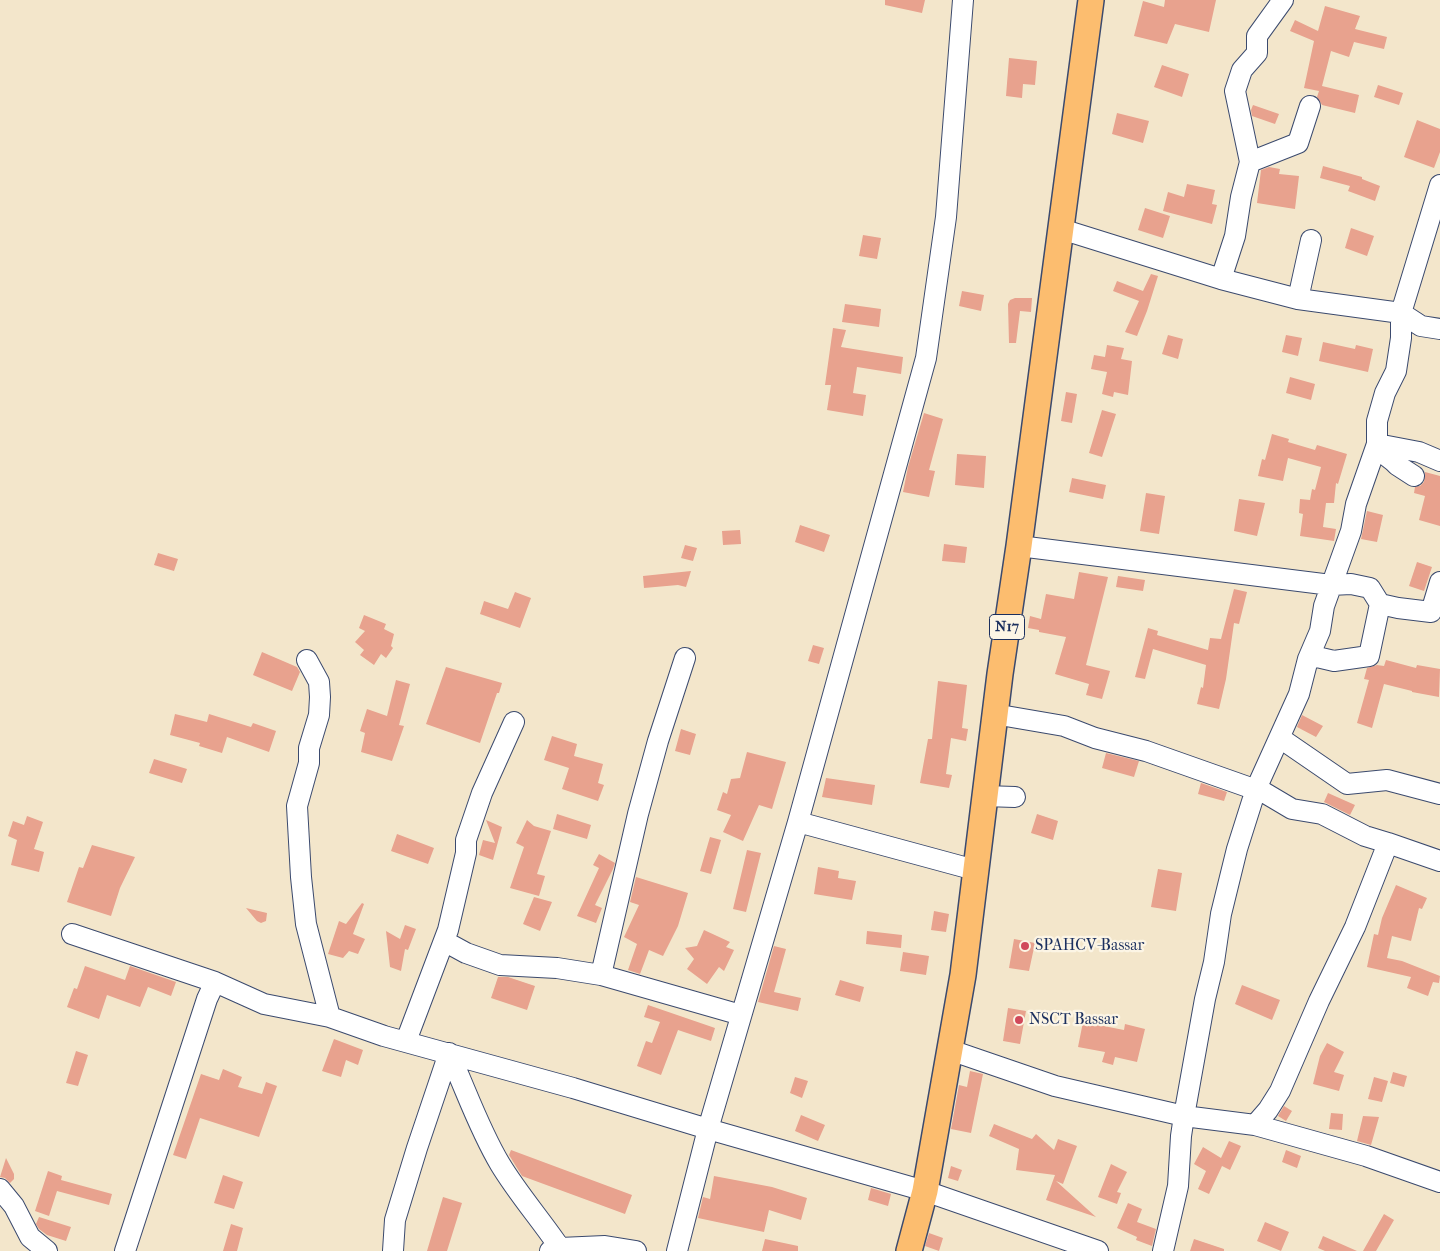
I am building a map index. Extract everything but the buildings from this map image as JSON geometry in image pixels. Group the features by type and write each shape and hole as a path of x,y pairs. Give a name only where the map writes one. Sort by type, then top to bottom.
{"main road":[{"name":"N17","path":"909,1251 925,1190 962,975 994,714 1019,546 1091,0"}],"street":[{"path":"677,1251 708,1129 798,822 926,358 946,217 963,0"},
{"path":"1221,278 1235,236 1240,197 1250,162 1235,91 1242,70 1257,53 1257,36 1282,0"},
{"path":"1250,162 1298,143 1310,106"},
{"path":"1163,1251 1178,1186 1181,1136 1205,999 1214,962 1221,914 1237,849 1256,789 1299,694 1308,659 1320,631 1324,606 1351,530 1356,504 1377,444 1377,421 1386,393 1396,371 1401,338 1401,313 1440,185"},
{"path":"1061,229 1298,300 1401,313 1440,335"},
{"path":"1298,300 1311,240"},
{"path":"1377,444 1419,452 1440,461"},
{"path":"1377,444 1384,454 1414,476"},
{"path":"1019,546 1331,585 1351,584 1370,588 1380,604 1369,656 1334,661 1318,657 1308,659"},
{"path":"1380,604 1431,612 1440,582"},
{"path":"601,975 638,814 658,741 685,658"},
{"path":"307,660 319,682 320,697 319,715 309,748 309,763 297,806 300,877 306,924 330,1018"},
{"path":"994,714 1064,726 1095,738 1146,752 1256,789 1276,798 1292,809 1322,814 1365,836 1440,861"},
{"path":"406,1041 444,941 466,854 466,840 482,793 514,722"},
{"path":"1280,738 1347,784 1387,780 1440,794"},
{"path":"984,796 1015,796"},
{"path":"798,822 975,870"},
{"path":"1255,1125 1268,1110 1294,1061 1355,926 1388,843"},
{"path":"72,934 215,982 264,1004 330,1018 384,1036 925,1190 1098,1251"},
{"path":"444,941 466,953 500,965 557,968 601,975 741,1015"},
{"path":"125,1251 207,999 215,982"},
{"path":"950,1050 1055,1086 1184,1116 1255,1125 1366,1156 1440,1182"},
{"path":"449,1053 488,1142 512,1183 557,1250 605,1246 636,1251"},
{"path":"394,1251 396,1220 417,1148 449,1053"},
{"path":"0,1189 14,1206 36,1247"}],"place":[{"name":"SPAHCV-Bassar","path":"1025,946"},
{"name":"NSCT Bassar","path":"1019,1020"}]}
